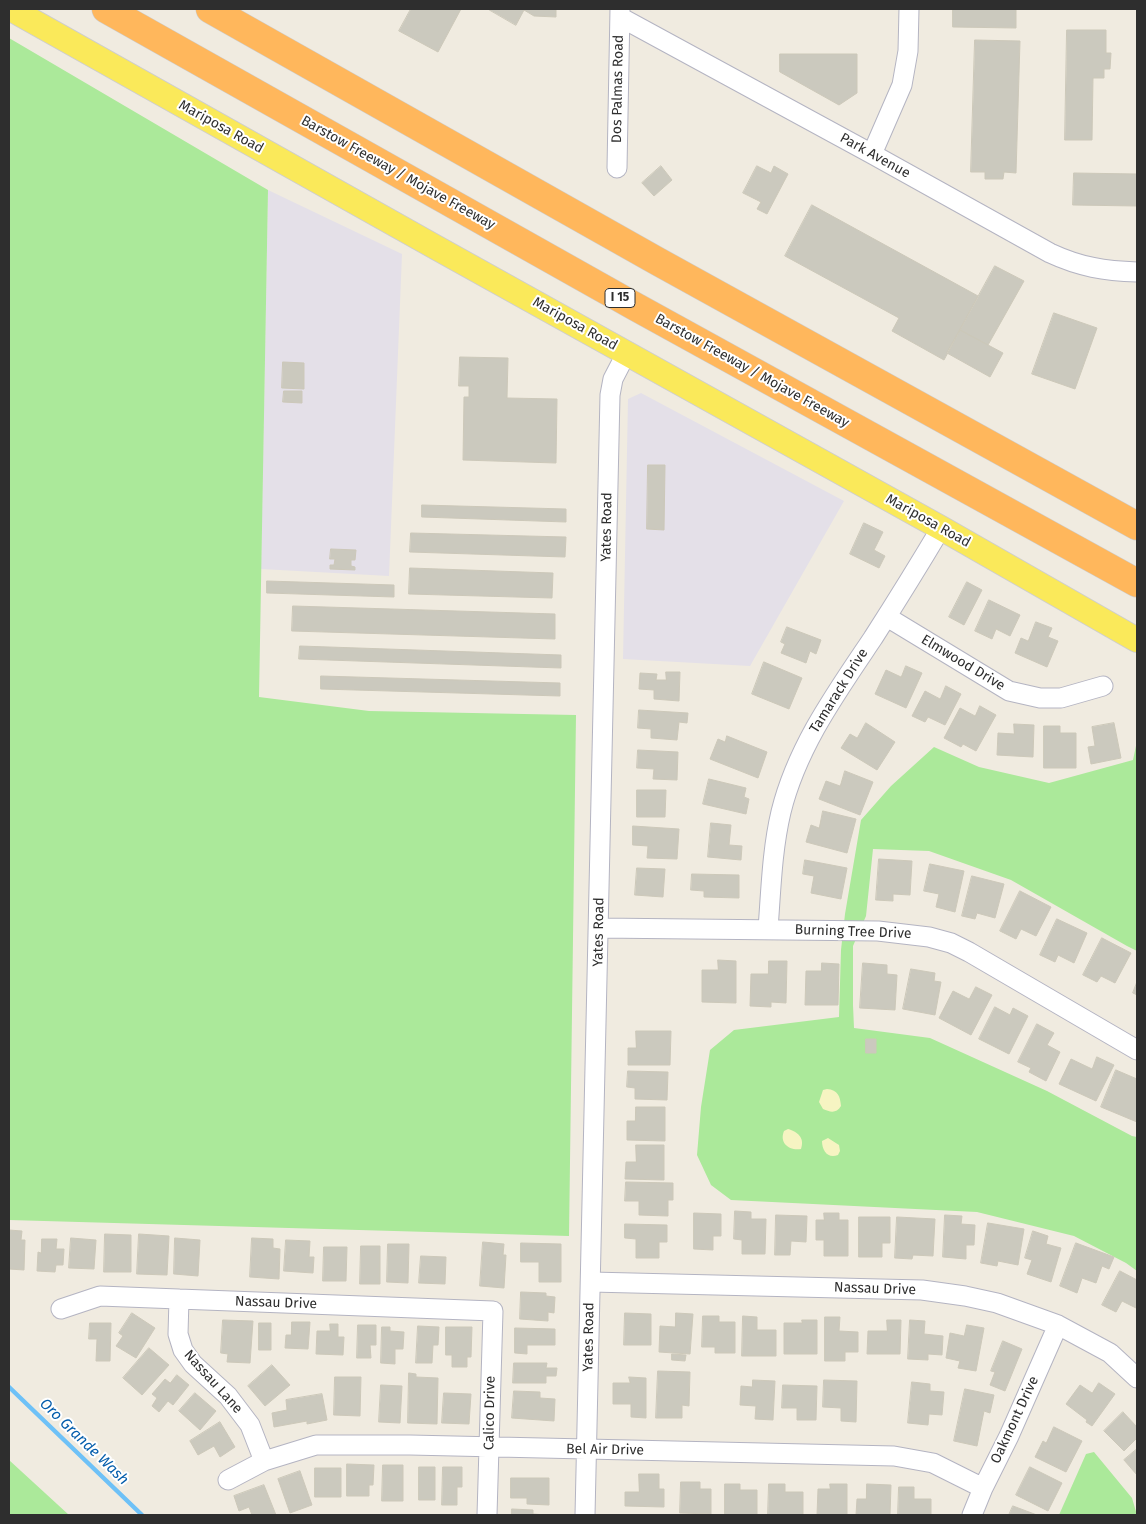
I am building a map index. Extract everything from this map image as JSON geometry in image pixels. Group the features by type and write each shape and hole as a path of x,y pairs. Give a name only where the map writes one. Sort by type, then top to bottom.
{"highway":[{"name":"Barstow Freeway / Mojave Freeway","path":"106,9 636,307 1137,583"},
{"path":"210,9 649,256 1137,526"}],"main road":[{"name":"Mariposa Road","path":"11,9 941,528 1137,640"}],"street":[{"path":"872,154 884,131 902,85 908,51 909,9"},
{"name":"Park Avenue","path":"620,13 1050,253 1070,262 1113,271 1137,272"},
{"name":"Dos Palmas Road","path":"617,168 620,13"},
{"name":"Yates Road","path":"585,1515 610,395 613,379 626,352"},
{"name":"Tamarack Drive","path":"768,929 774,857 781,812 797,765 823,713 887,617 941,528"},
{"name":"Elmwood Drive","path":"887,617 1009,691 1040,698 1062,698 1103,686"},
{"name":"Burning Tree Drive","path":"599,928 878,931 929,936 951,943 1137,1050"},
{"name":"Nassau Drive","path":"591,1282 922,1290 965,1296 997,1303 1058,1326 1110,1353 1137,1378"},
{"name":"Nassau Drive","path":"61,1308 100,1296 493,1311"},
{"name":"Nassau Lane","path":"180,1299 178,1334 183,1350 193,1364 228,1396 250,1425 264,1461"},
{"name":"Calico Drive","path":"487,1515 493,1311"},
{"name":"Oakmont Drive","path":"972,1515 1058,1326"},
{"name":"Bel Air Drive","path":"228,1480 264,1461 316,1445 410,1445 894,1456 933,1463 983,1488"}],"shaded area":[{"path":"268,190 402,254 389,576 261,569"},
{"path":"641,393 844,501 750,666 623,659 628,399"}],"green space":[{"path":"9,38 268,190 259,697 369,711 576,715 569,1236 9,1220"},
{"path":"1137,741 1137,951 1011,880 929,851 873,849 866,916 853,946 853,1005 854,1028 930,1038 1047,1091 1137,1137 1137,1271 1126,1263 1074,1236 977,1212 731,1200 711,1185 697,1155 701,1107 710,1050 734,1030 839,1017 841,950 845,914 861,820 891,786 934,747 979,767 1049,783 1133,760"},
{"path":"1094,1452 1132,1498 1137,1515 1059,1515 1086,1454"},
{"path":"9,1460 69,1515 9,1515"}],"sand":[{"path":"827,1089 836,1092 839,1096 841,1106 835,1111 823,1109 819,1102 823,1090"},
{"path":"788,1129 800,1136 802,1142 801,1149 793,1149 784,1142 784,1131"},
{"path":"828,1138 839,1145 840,1151 838,1155 831,1156 824,1151 822,1141"}],"building":[{"path":"411,9 461,9 438,52 399,31"},
{"path":"488,9 556,9 556,17 534,16 524,10 516,25"},
{"path":"953,9 1016,9 1016,28 953,27"},
{"path":"1067,30 1106,30 1106,53 1111,53 1110,69 1104,69 1104,78 1093,78 1092,140 1065,140"},
{"path":"975,40 1020,41 1016,173 1004,172 1003,179 985,179 985,172 971,172"},
{"path":"780,54 857,54 857,93 839,105 780,72"},
{"path":"661,166 672,180 654,196 642,183"},
{"path":"757,166 771,173 774,166 788,174 767,214 757,209 761,202 743,193"},
{"path":"1074,173 1137,174 1137,206 1073,205"},
{"path":"812,205 978,296 944,360 892,331 899,318 785,256"},
{"path":"995,266 1024,281 988,345 960,330"},
{"path":"1054,313 1097,328 1075,389 1032,374"},
{"path":"960,330 1003,353 990,377 947,353"},
{"path":"460,357 508,358 507,398 557,399 556,463 463,460 464,397 469,397 469,386 459,386"},
{"path":"283,362 304,363 304,389 282,388"},
{"path":"284,391 302,391 302,403 283,402"},
{"path":"648,465 665,465 664,530 647,529"},
{"path":"422,505 566,509 566,522 422,517"},
{"path":"864,523 883,532 874,550 885,556 879,568 850,554"},
{"path":"411,533 566,537 565,557 410,552"},
{"path":"331,549 356,550 355,560 351,560 351,566 355,567 355,570 330,569 330,565 334,565 335,559 330,559"},
{"path":"410,568 553,573 552,598 409,594"},
{"path":"267,581 394,585 394,597 267,593"},
{"path":"967,582 982,590 964,625 949,617"},
{"path":"989,600 1020,615 1010,636 996,629 992,639 975,631"},
{"path":"293,606 555,614 555,639 292,631"},
{"path":"1036,622 1052,628 1048,637 1058,641 1047,667 1015,653 1021,638 1028,641"},
{"path":"787,627 821,640 816,654 810,651 806,663 781,653 785,644 781,642"},
{"path":"300,646 561,655 561,668 299,659"},
{"path":"764,662 802,678 789,709 752,694"},
{"path":"906,666 922,673 906,708 875,694 886,670 901,677"},
{"path":"666,672 680,672 679,701 654,699 654,690 639,689 640,673 657,674 656,680 666,680"},
{"path":"321,676 560,683 560,696 321,689"},
{"path":"946,686 961,694 945,725 928,717 925,722 912,716 925,691 940,699"},
{"path":"980,706 996,715 976,751 963,744 961,747 944,738 960,708 975,716"},
{"path":"639,710 688,713 687,723 679,722 677,740 651,738 651,729 638,728"},
{"path":"866,723 895,742 877,770 841,748 850,734 857,738"},
{"path":"1114,723 1121,758 1091,764 1088,747 1095,746 1092,727"},
{"path":"1014,724 1034,725 1033,757 997,755 998,733 1014,734"},
{"path":"1044,726 1060,726 1060,733 1076,733 1076,768 1044,768"},
{"path":"727,736 767,752 758,778 710,759 718,739 725,742"},
{"path":"638,750 678,752 677,780 653,779 654,769 637,768"},
{"path":"845,771 873,782 860,815 819,799 826,781 840,786"},
{"path":"709,779 746,788 744,797 749,799 746,814 703,804"},
{"path":"637,790 666,790 665,817 637,817"},
{"path":"823,811 856,819 847,853 806,842 811,825 819,828"},
{"path":"711,823 731,825 729,845 742,846 741,860 708,857"},
{"path":"633,826 679,829 677,859 647,858 648,846 633,845"},
{"path":"879,859 912,861 910,895 893,894 893,901 876,900"},
{"path":"805,860 847,868 841,899 811,893 814,876 803,874"},
{"path":"930,864 964,871 955,912 936,907 939,894 924,891"},
{"path":"637,868 665,869 663,897 635,895"},
{"path":"692,874 739,875 739,898 704,897 704,891 691,890"},
{"path":"972,876 1004,884 995,918 977,913 975,919 962,916"},
{"path":"1020,891 1051,907 1036,936 1021,929 1016,939 1000,931"},
{"path":"1057,919 1087,933 1074,963 1058,955 1055,962 1040,955"},
{"path":"1102,938 1131,953 1115,983 1101,976 1097,982 1083,975"},
{"path":"718,960 736,961 736,1003 702,1002 702,970 718,970"},
{"path":"769,961 787,961 786,1003 771,1002 771,1007 750,1006 751,974 768,974"},
{"path":"822,963 839,964 838,1005 805,1005 806,971 821,971"},
{"path":"863,963 887,965 887,974 897,975 895,1010 860,1008"},
{"path":"911,969 935,973 934,981 941,982 935,1015 903,1009"},
{"path":"1137,982 1137,995 1133,993"},
{"path":"976,987 992,995 971,1035 939,1018 953,991 969,999"},
{"path":"995,1007 1010,1015 1013,1008 1028,1016 1009,1054 979,1039"},
{"path":"1037,1024 1054,1033 1047,1045 1060,1052 1046,1081 1029,1072 1031,1068 1018,1062"},
{"path":"636,1031 671,1031 670,1065 628,1065 628,1048 636,1048"},
{"path":"866,1039 876,1039 876,1053 866,1053"},
{"path":"1097,1057 1114,1065 1096,1101 1059,1084 1071,1059 1092,1069"},
{"path":"1116,1070 1137,1079 1137,1122 1101,1107"},
{"path":"628,1071 668,1072 667,1100 635,1099 635,1088 627,1087"},
{"path":"636,1107 665,1107 665,1141 627,1140 627,1121 635,1121"},
{"path":"636,1145 664,1145 664,1180 625,1179 626,1162 636,1162"},
{"path":"626,1182 673,1183 673,1200 668,1200 668,1216 639,1215 639,1201 625,1201"},
{"path":"735,1211 751,1212 751,1219 766,1219 765,1254 742,1254 742,1240 734,1239"},
{"path":"694,1213 721,1214 721,1236 713,1236 713,1250 694,1249"},
{"path":"824,1213 839,1213 839,1220 848,1220 848,1256 824,1256 824,1240 816,1240 816,1220 824,1220"},
{"path":"776,1215 807,1216 806,1242 791,1241 790,1255 775,1255"},
{"path":"945,1215 962,1216 961,1224 975,1225 974,1245 966,1245 966,1259 943,1257"},
{"path":"859,1217 890,1217 890,1243 882,1243 882,1257 859,1257"},
{"path":"897,1217 935,1219 933,1256 913,1255 912,1259 895,1258"},
{"path":"988,1223 1024,1229 1018,1265 998,1261 997,1266 981,1263"},
{"path":"625,1224 667,1225 667,1242 659,1242 659,1258 636,1258 636,1239 625,1238"},
{"path":"9,1230 22,1231 21,1240 25,1240 24,1270 9,1269"},
{"path":"1033,1231 1048,1236 1046,1244 1061,1248 1051,1282 1027,1274 1032,1260 1025,1258"},
{"path":"105,1234 131,1235 131,1272 104,1272"},
{"path":"139,1234 169,1236 167,1275 137,1274"},
{"path":"71,1238 96,1240 94,1269 69,1268"},
{"path":"175,1238 200,1240 198,1276 174,1274"},
{"path":"252,1238 273,1239 273,1248 280,1249 279,1279 250,1277"},
{"path":"42,1239 57,1239 56,1249 64,1249 63,1265 56,1265 55,1272 37,1271 38,1252 41,1253"},
{"path":"286,1240 310,1241 309,1257 314,1257 313,1273 284,1271"},
{"path":"483,1242 504,1244 503,1255 506,1255 504,1288 480,1286"},
{"path":"521,1243 561,1244 561,1282 539,1282 539,1262 521,1262"},
{"path":"1076,1243 1114,1257 1109,1269 1102,1266 1096,1283 1082,1278 1077,1293 1060,1286"},
{"path":"388,1244 409,1244 408,1283 387,1282"},
{"path":"361,1246 380,1246 380,1284 360,1284"},
{"path":"324,1247 347,1247 346,1281 323,1281"},
{"path":"421,1256 446,1257 445,1284 419,1283"},
{"path":"1120,1271 1137,1280 1137,1306 1136,1308 1122,1301 1116,1312 1102,1305"},
{"path":"521,1292 546,1293 546,1296 555,1297 554,1313 548,1312 548,1321 520,1319"},
{"path":"132,1313 155,1328 136,1358 116,1346 123,1336 119,1333"},
{"path":"625,1313 651,1314 651,1345 624,1345"},
{"path":"676,1313 693,1314 690,1354 659,1352 660,1326 675,1327"},
{"path":"703,1316 719,1316 719,1322 735,1322 735,1353 715,1353 715,1347 702,1347"},
{"path":"743,1316 757,1317 757,1330 776,1330 776,1356 742,1356"},
{"path":"825,1317 840,1317 839,1331 858,1332 858,1352 845,1352 845,1361 825,1361"},
{"path":"223,1320 253,1321 250,1363 227,1362 228,1354 221,1353"},
{"path":"802,1320 817,1320 817,1354 784,1354 784,1323 802,1323"},
{"path":"887,1320 901,1320 900,1354 867,1354 868,1331 887,1331"},
{"path":"910,1320 925,1321 924,1334 943,1336 942,1355 928,1354 928,1360 908,1359"},
{"path":"292,1322 310,1322 308,1349 285,1348 286,1335 291,1335"},
{"path":"90,1323 111,1323 110,1361 96,1361 97,1339 89,1339"},
{"path":"259,1323 271,1323 271,1350 259,1350"},
{"path":"330,1324 338,1324 338,1337 344,1337 343,1355 316,1354 317,1331 330,1331"},
{"path":"358,1325 376,1325 376,1345 370,1345 371,1358 357,1358"},
{"path":"967,1325 984,1328 976,1371 958,1368 960,1361 946,1358 950,1333 964,1336"},
{"path":"418,1326 439,1327 438,1345 433,1345 432,1363 416,1363"},
{"path":"382,1327 390,1327 390,1331 404,1332 403,1349 395,1349 395,1364 381,1363"},
{"path":"446,1327 472,1327 471,1357 467,1357 467,1367 452,1367 452,1355 446,1355"},
{"path":"515,1328 555,1329 555,1345 527,1345 527,1354 515,1353"},
{"path":"1003,1341 1022,1349 1005,1391 990,1385 995,1372 991,1371"},
{"path":"149,1348 169,1365 142,1395 123,1378"},
{"path":"672,1354 686,1355 685,1361 672,1360"},
{"path":"514,1363 547,1363 546,1368 557,1368 556,1376 546,1376 546,1383 513,1383"},
{"path":"272,1365 290,1385 265,1406 248,1386"},
{"path":"658,1371 690,1372 689,1406 682,1405 682,1418 656,1418"},
{"path":"409,1373 416,1374 416,1377 438,1378 437,1424 408,1423"},
{"path":"177,1375 189,1385 173,1405 168,1401 159,1412 152,1406 157,1398 152,1394 165,1379 170,1383"},
{"path":"335,1377 361,1377 360,1416 334,1415"},
{"path":"629,1377 646,1378 646,1418 631,1417 631,1404 613,1404 613,1383 630,1383"},
{"path":"753,1380 775,1381 773,1420 755,1419 756,1406 740,1405 741,1386 752,1387"},
{"path":"824,1380 857,1381 856,1422 841,1421 841,1408 823,1407"},
{"path":"912,1382 930,1384 930,1391 944,1392 942,1415 929,1414 928,1425 908,1423"},
{"path":"1099,1383 1115,1394 1092,1426 1066,1404 1080,1385 1092,1393"},
{"path":"381,1385 402,1386 400,1423 379,1422"},
{"path":"783,1385 817,1386 816,1420 797,1420 797,1408 782,1408"},
{"path":"965,1389 994,1395 990,1413 984,1411 977,1446 954,1441"},
{"path":"514,1391 540,1392 540,1398 555,1399 554,1421 512,1418"},
{"path":"195,1393 216,1411 200,1430 179,1411"},
{"path":"444,1393 471,1394 469,1424 442,1423"},
{"path":"322,1394 327,1420 307,1424 307,1421 274,1427 272,1413 287,1410 286,1400"},
{"path":"1123,1412 1137,1427 1137,1438 1124,1451 1104,1431"},
{"path":"220,1422 235,1447 220,1457 214,1446 198,1455 190,1441"},
{"path":"1054,1427 1082,1441 1066,1472 1035,1457 1043,1441 1046,1443"},
{"path":"1137,1449 1137,1475 1124,1460"},
{"path":"347,1464 374,1465 373,1485 369,1485 369,1496 347,1496"},
{"path":"383,1465 403,1465 403,1501 382,1501"},
{"path":"419,1467 435,1467 435,1500 419,1500"},
{"path":"443,1467 462,1467 462,1487 457,1487 457,1505 442,1505"},
{"path":"1030,1467 1062,1483 1048,1511 1016,1495"},
{"path":"315,1468 341,1468 341,1497 315,1497"},
{"path":"300,1471 312,1505 290,1513 278,1479"},
{"path":"639,1474 659,1474 659,1489 664,1489 664,1507 625,1506 625,1492 639,1492"},
{"path":"511,1478 549,1478 549,1505 527,1504 527,1498 511,1498"},
{"path":"681,1482 700,1482 700,1489 711,1489 711,1514 680,1513"},
{"path":"725,1484 740,1484 740,1490 757,1490 757,1515 725,1515"},
{"path":"769,1484 785,1484 785,1492 803,1492 803,1515 768,1515"},
{"path":"830,1484 847,1484 847,1515 817,1515 818,1489 830,1489"},
{"path":"867,1484 891,1485 890,1515 856,1515 857,1499 866,1499"},
{"path":"264,1485 276,1515 252,1515 249,1507 239,1511 234,1496"},
{"path":"899,1487 914,1487 914,1499 931,1499 931,1515 898,1515"},
{"path":"1013,1506 1037,1515 1009,1515"},
{"path":"512,1509 533,1510 533,1514 546,1515 512,1515"}],"waterway":[{"name":"Oro Grande Wash","path":"9,1387 142,1515"}]}
